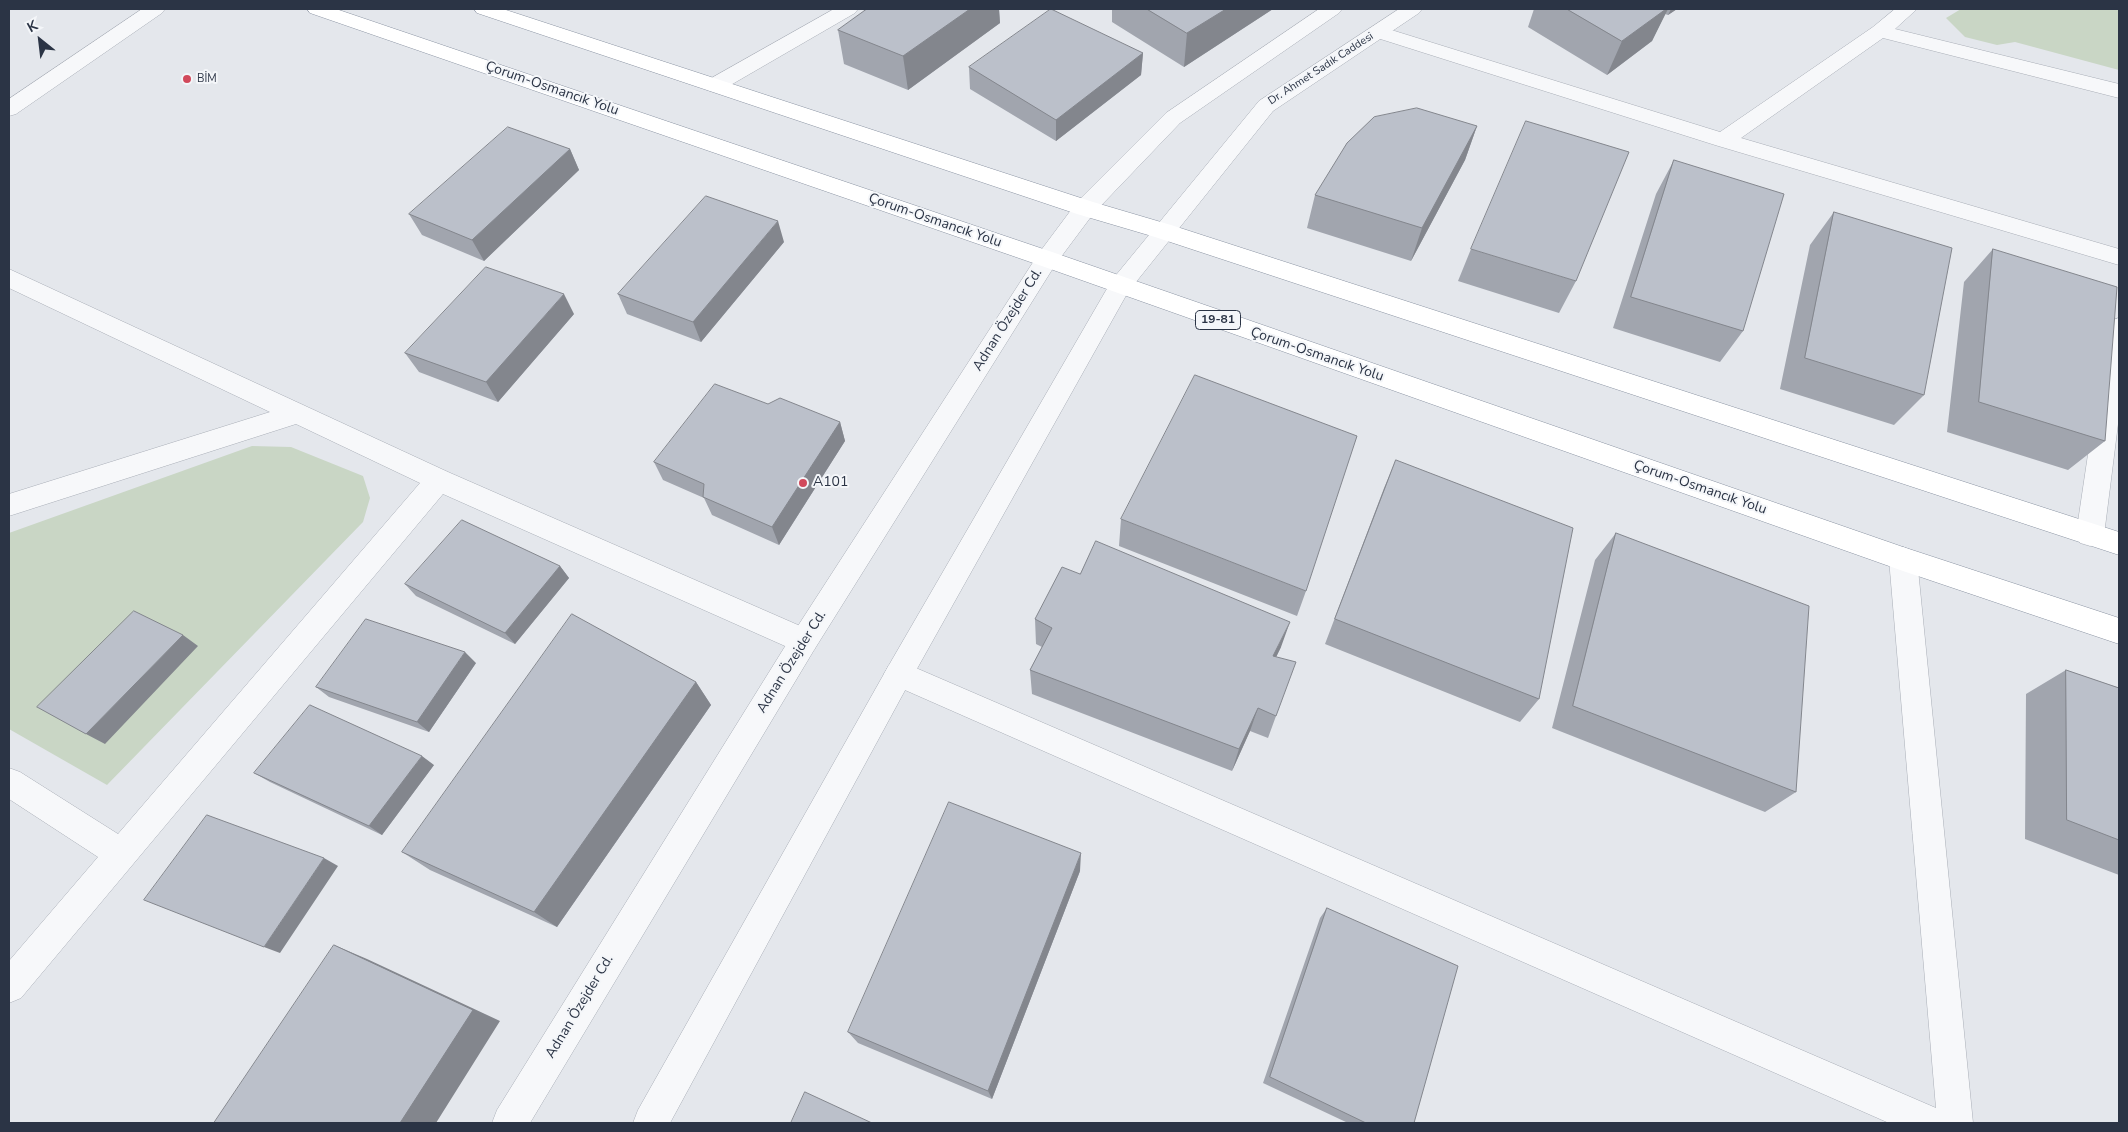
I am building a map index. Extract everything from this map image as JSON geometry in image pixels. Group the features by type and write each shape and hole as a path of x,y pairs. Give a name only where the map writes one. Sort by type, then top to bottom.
{"highway":[{"name":"Çorum-Osmancık Yolu","path":"317,9 1047,259 1903,559 2119,631"},
{"path":"484,9 1085,208 1163,231 2119,544"}],"street":[{"path":"9,109 155,9"},
{"path":"715,85 848,9"},
{"path":"1085,208 1172,118 1332,9"},
{"name":"Dr. Ahmet Sadık Caddesi","path":"1163,231 1266,106 1412,9"},
{"path":"1723,140 1880,31 1907,9"},
{"path":"1880,31 2119,91"},
{"path":"1378,32 1723,140 2119,257"},
{"name":"Adnan Özejder Cd.","path":"510,1123 804,641 1047,259 1085,208"},
{"path":"651,1123 899,674 1120,286 1163,231"},
{"path":"9,278 439,480 804,641"},
{"path":"2090,535 2119,327"},
{"path":"9,505 296,414"},
{"path":"9,986 439,480"},
{"path":"1903,559 1955,1123"},
{"path":"899,674 1929,1123"},
{"path":"9,782 121,854"}],"green space":[{"path":"1961,9 2119,9 2119,70 2015,42 1997,45 1965,37 1946,18"},
{"path":"252,446 291,447 363,476 370,498 363,522 107,785 9,729 9,533"}],"building":[{"path":"867,9 970,9 903,56 838,30"},
{"path":"1051,9 1143,53 1056,120 969,67"},
{"path":"1147,9 1226,9 1187,33"},
{"path":"1567,9 1666,9 1622,41"},
{"path":"1417,108 1477,126 1422,228 1315,195 1347,143 1374,117"},
{"path":"1526,121 1629,152 1576,281 1471,249"},
{"path":"508,127 570,149 472,240 409,214"},
{"path":"1674,160 1784,194 1743,331 1631,297"},
{"path":"706,196 778,221 693,322 618,294"},
{"path":"1834,212 1952,248 1924,395 1805,358"},
{"path":"1993,249 2117,287 2105,441 1979,402"},
{"path":"486,267 564,294 486,382 405,353"},
{"path":"1195,375 1357,436 1306,591 1121,519"},
{"path":"715,384 768,404 780,398 840,422 772,527 703,497 704,484 654,462"},
{"path":"1396,460 1573,528 1539,699 1335,619"},
{"path":"462,520 560,566 505,633 405,584"},
{"path":"1616,533 1809,606 1796,792 1573,706"},
{"path":"1096,541 1290,622 1273,656 1296,662 1276,716 1258,708 1239,749 1030,670 1052,628 1035,619 1062,567 1080,574"},
{"path":"134,611 183,635 86,734 37,707"},
{"path":"572,614 696,682 534,912 402,852"},
{"path":"366,619 465,652 417,722 316,687"},
{"path":"2066,670 2119,688 2119,840 2067,820"},
{"path":"310,705 422,756 369,826 254,773"},
{"path":"949,802 1081,853 988,1091 848,1032"},
{"path":"207,815 324,858 264,947 144,900"},
{"path":"1327,908 1458,966 1414,1123 1366,1123 1270,1077"},
{"path":"334,945 473,1010 400,1123 214,1123"},
{"path":"805,1092 872,1123 791,1123"}],"place":[{"name":"BİM","path":"187,79"},
{"name":"A101","path":"803,483"}]}
